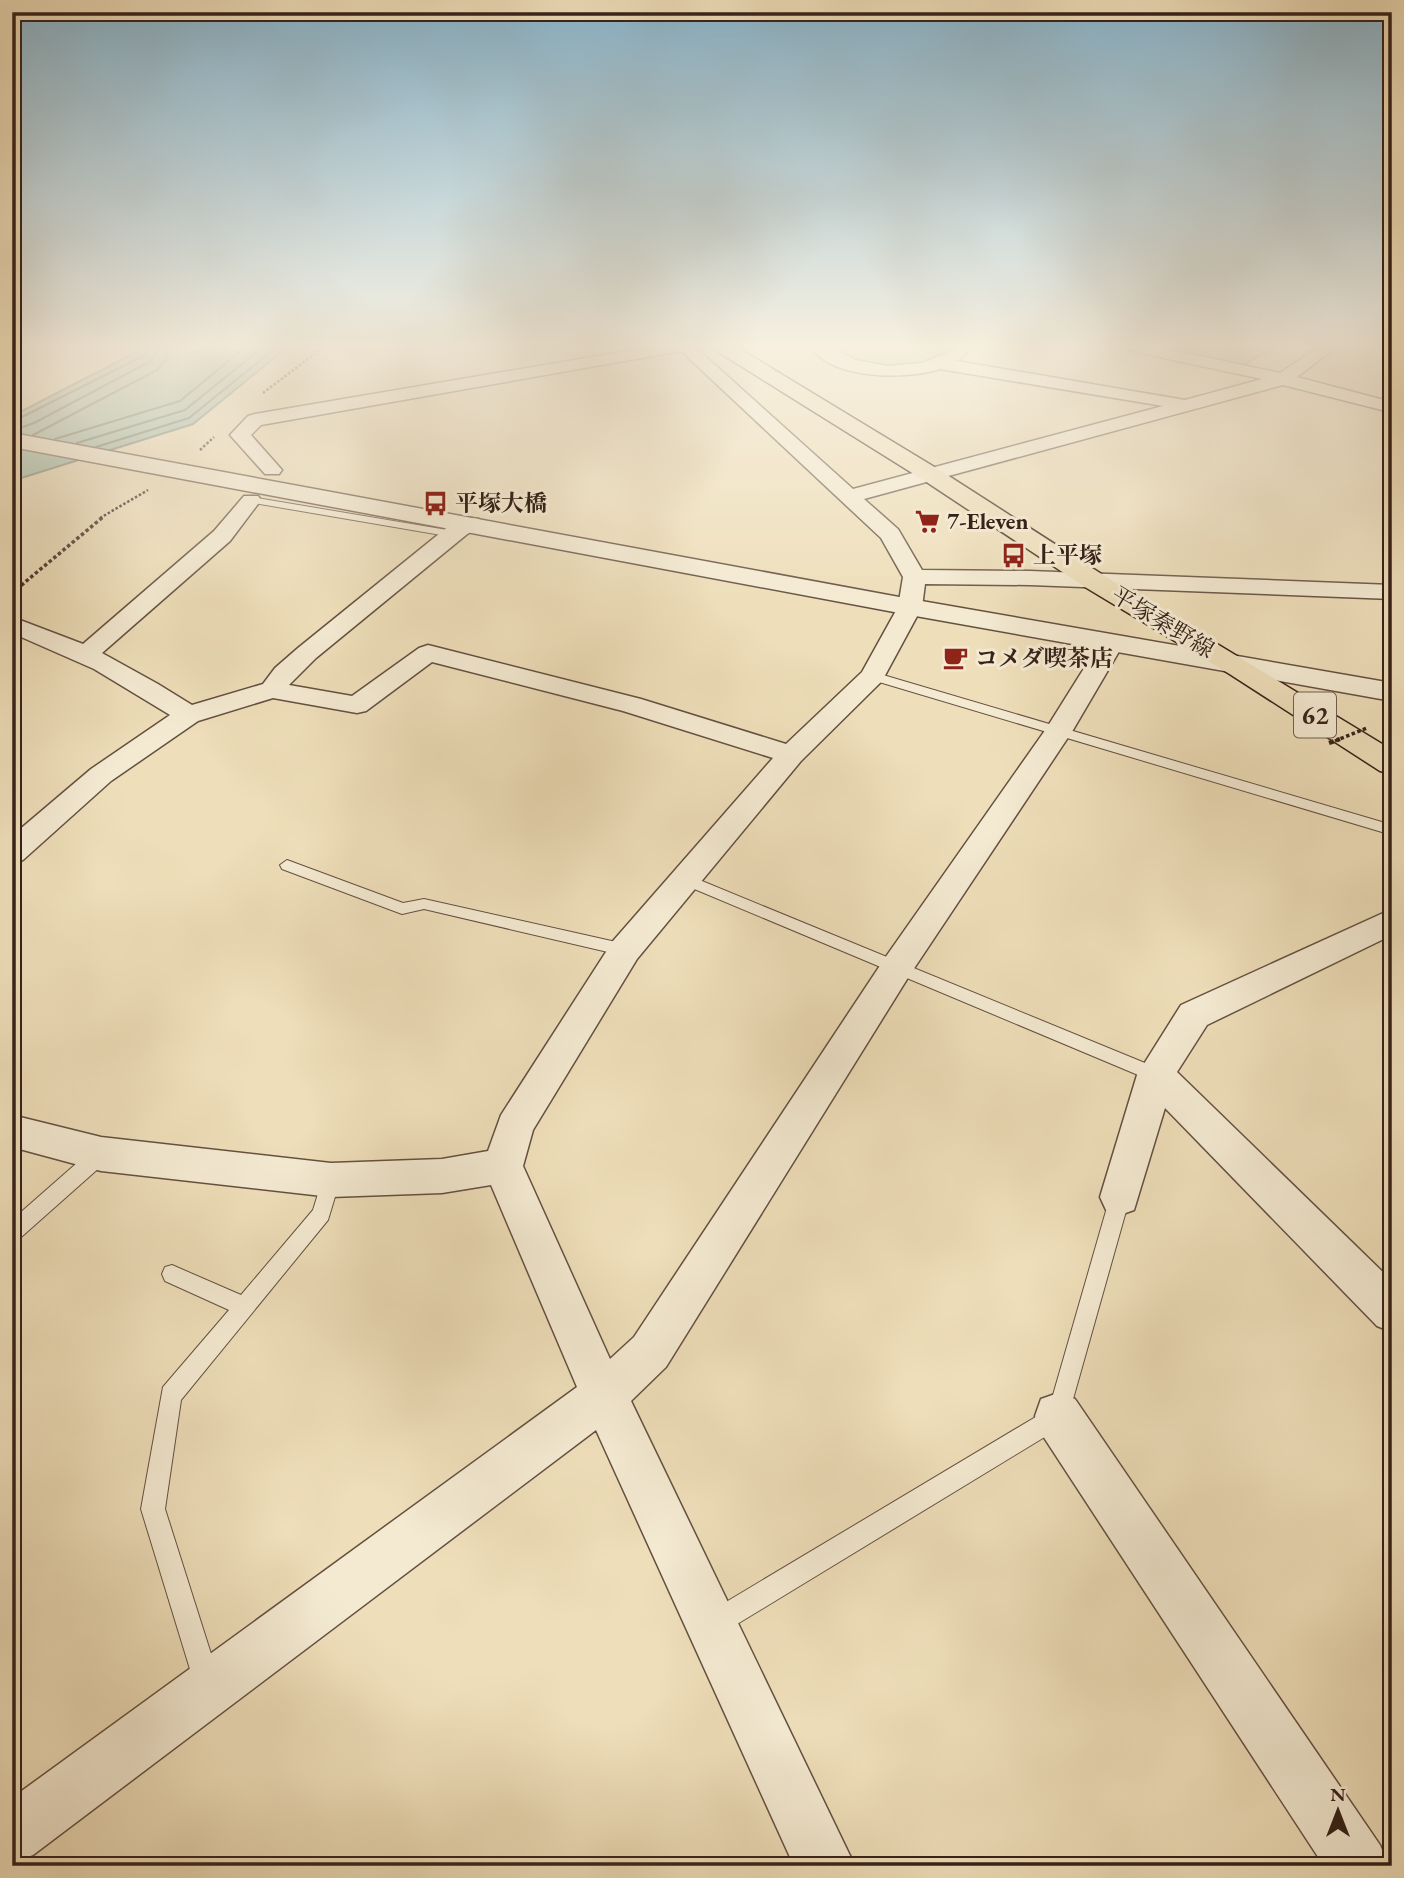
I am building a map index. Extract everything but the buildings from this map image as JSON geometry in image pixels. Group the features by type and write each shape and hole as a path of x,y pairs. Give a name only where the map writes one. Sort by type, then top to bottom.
{"main road":[{"name":"平塚秦野線","path":"864,434 1094,581 1392,764"}],"street":[{"path":"241,434 272,470"},
{"path":"780,434 890,534 913,592 873,676 791,755 625,950 515,1126 503,1166 567,1317 825,1866"},
{"path":"849,497 1086,434"},
{"path":"12,440 159,475 462,529 913,592 1112,643 1392,692"},
{"path":"85,656 222,536 251,500"},
{"path":"272,690 284,673 307,653 462,529"},
{"path":"913,592 1094,581 1392,592"},
{"path":"12,624 85,656 169,701 188,715"},
{"path":"12,1834 604,1395 650,1352 897,967 1059,730 1112,643"},
{"path":"12,853 101,775 188,715 272,690 357,705 428,653 632,705 791,755"},
{"path":"1120,1197 1156,1075 1194,1016 1392,921"},
{"path":"1156,1075 1392,1311"},
{"path":"12,1131 101,1154 331,1180 442,1176 503,1166"},
{"path":"1058,1416 1359,1866"}],"lane":[{"path":"251,500 462,529"},
{"path":"873,676 1392,831"},
{"path":"287,865 402,909 424,904 625,950"},
{"path":"685,879 1156,1075"},
{"path":"12,1233 101,1154"},
{"path":"209,1688 153,1509 170,1395 321,1214 331,1180"},
{"path":"712,1625 1058,1416 1120,1197"},
{"path":"172,1274 243,1306"}],"path":[{"path":"12,593 99,519 159,475"},
{"path":"1329,743 1367,728"}],"water":[{"path":"12,434 162,434 12,481"}],"place":[{"name":"平塚大橋","path":"435,503"},
{"name":"7-Eleven","path":"927,521"},
{"name":"上平塚","path":"1013,555"},
{"name":"コメダ喫茶店","path":"955,658"}]}
